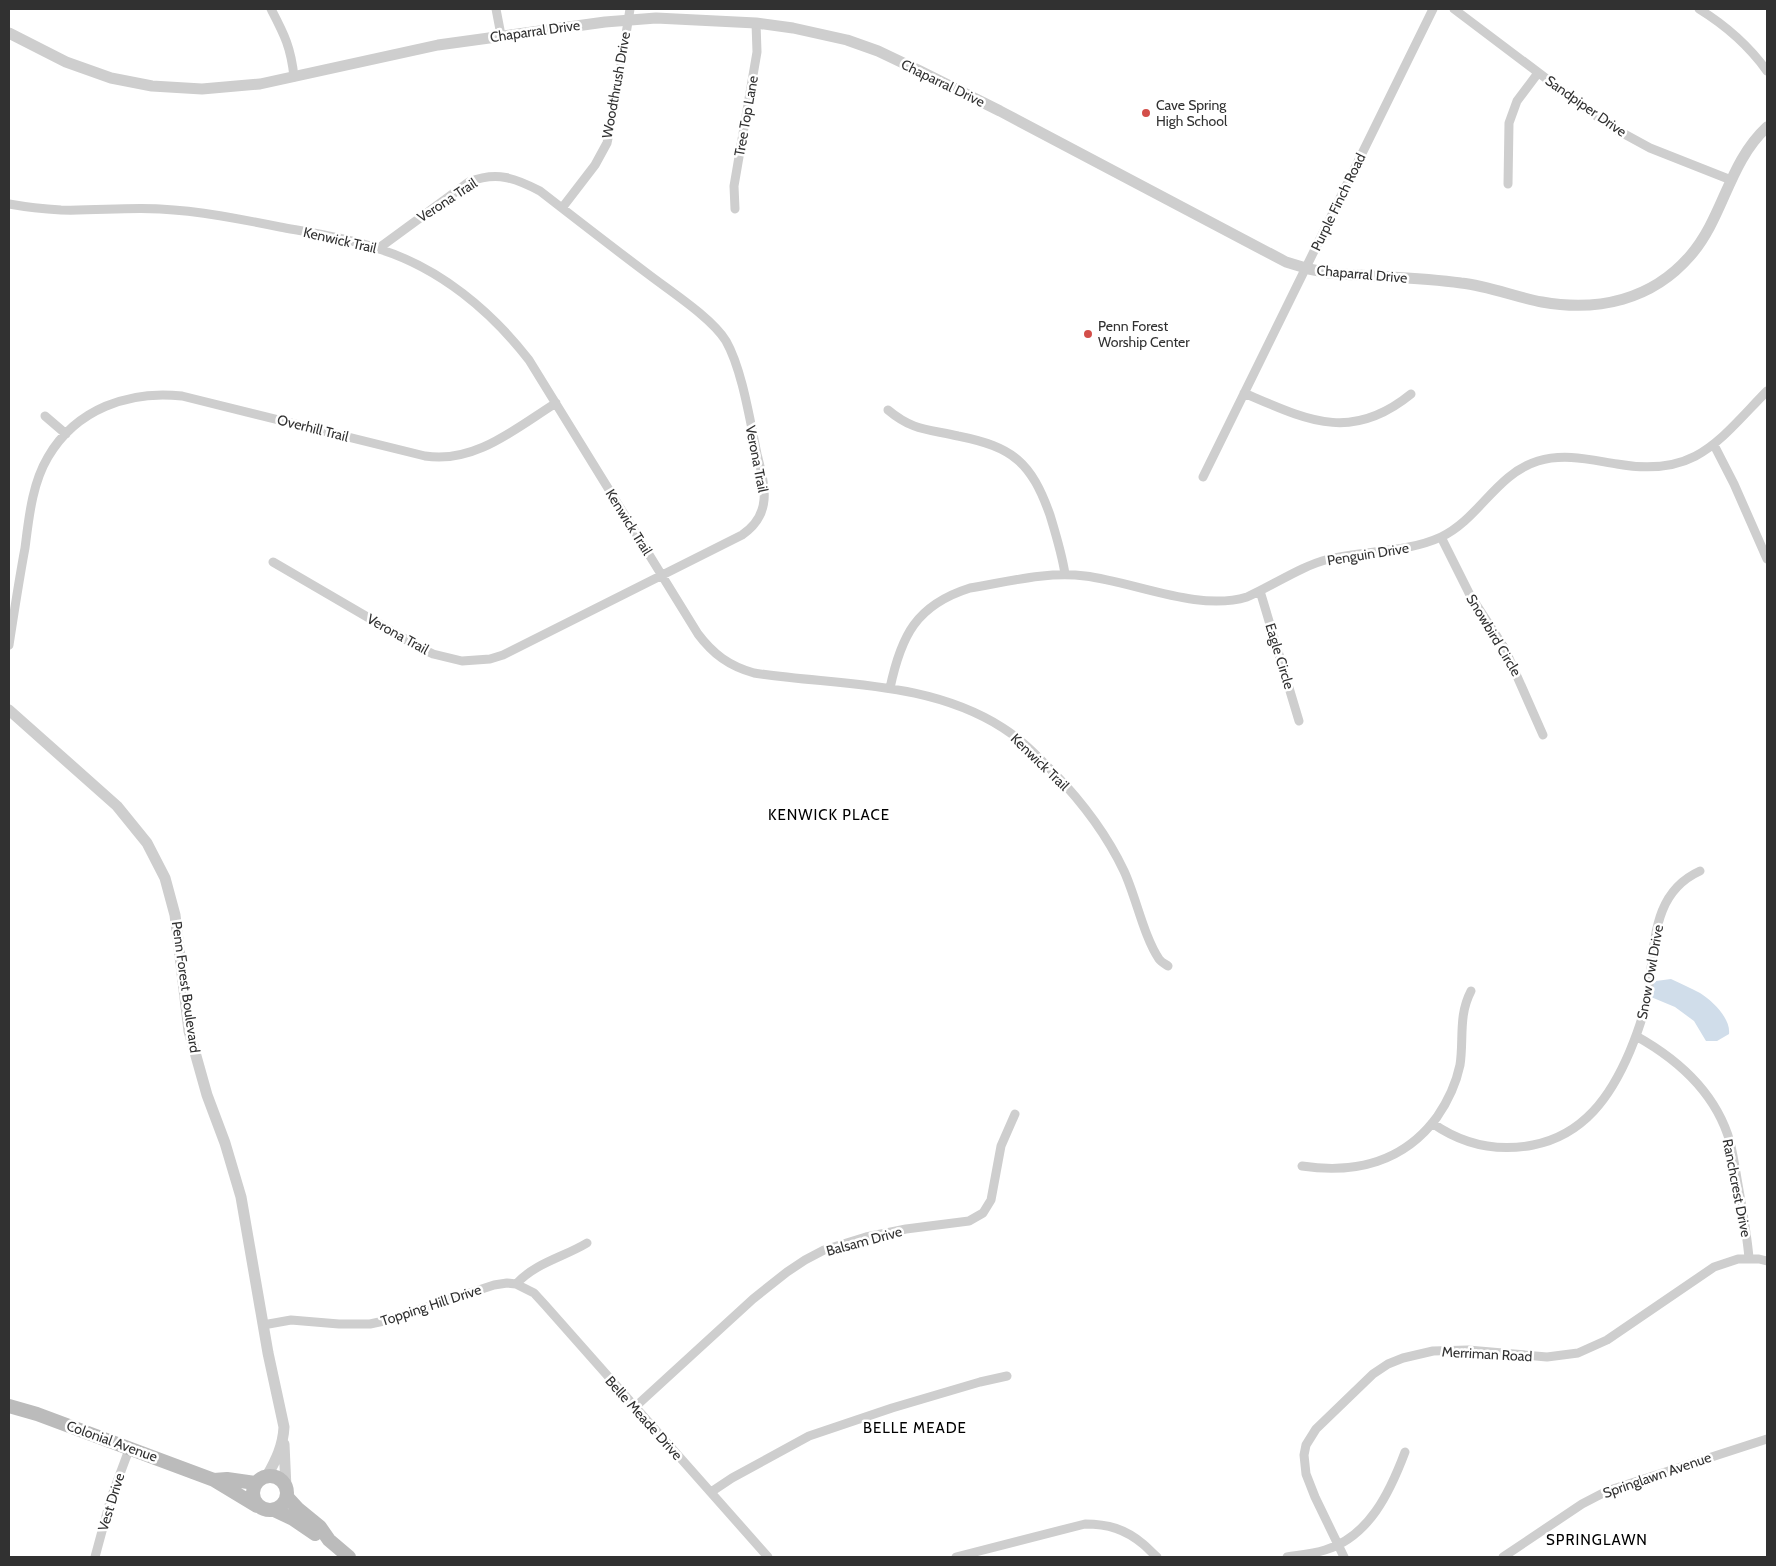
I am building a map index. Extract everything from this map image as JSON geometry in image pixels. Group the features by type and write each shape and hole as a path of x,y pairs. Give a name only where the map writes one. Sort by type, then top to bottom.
{"main road":[{"name":"Colonial Avenue","path":"9,1406 130,1447 214,1480 257,1506 265,1510 274,1510 329,1540"},
{"name":"Colonial Avenue","path":"267,1476 277,1477 284,1484 286,1493 298,1509 320,1527 329,1540 349,1557"},
{"path":"257,1506 252,1495 255,1484 258,1480 267,1476"},
{"name":"Colonial Avenue","path":"214,1480 228,1479 255,1484"},
{"path":"274,1510 282,1506 286,1493"}],"street":[{"path":"271,9 286,38 292,56 294,77"},
{"path":"496,9 501,36"},
{"name":"Purple Finch Road","path":"1204,477 1433,9"},
{"name":"Sandpiper Drive","path":"1454,9 1592,113 1625,134 1650,148 1731,180"},
{"path":"1699,9 1712,12 1745,45 1767,71"},
{"name":"Chaparral Drive","path":"9,33 66,62 111,78 152,86 194,89 231,88 294,77 438,45 628,14 656,18 756,23 793,28 827,35 878,51 963,92 1272,255 1305,268 1329,273 1464,283 1542,302 1566,305 1603,305 1620,301 1642,292 1677,270 1701,242 1747,149 1767,127"},
{"name":"Woodthrush Drive","path":"562,208 596,165 607,143 628,14"},
{"name":"Tree Top Lane","path":"735,208 734,186 758,38 756,23"},
{"path":"1508,184 1509,123 1518,101 1538,72"},
{"name":"Verona Trail","path":"273,562 417,646 441,656 462,661 490,659 742,536 755,524 762,511 765,502 762,475 742,387 729,346 716,329 685,301 540,192 513,179 498,176 479,178 469,182 379,248"},
{"name":"Kenwick Trail","path":"9,204 62,210 159,209 190,211 323,234 379,248 413,263 436,276 476,304 513,340 529,360 698,634 718,657 740,669 760,674 916,692 961,706 1003,728 1032,752 1076,796 1106,836 1128,881 1148,936 1159,959 1168,966"},
{"name":"Penguin Drive","path":"890,688 895,664 903,642 920,617 943,599 970,588 1065,574 1086,576 1211,602 1237,600 1327,559 1412,547 1441,537 1460,525 1515,472 1538,461 1555,458 1575,458 1634,467 1665,466 1692,459 1714,445 1767,391"},
{"path":"1244,393 1302,416 1341,423 1362,421 1374,417 1411,394"},
{"name":"Overhill Trail","path":"9,645 33,496 48,457 66,434 78,423 102,408 136,397 164,394 182,396 425,456 447,458 460,456 483,448 556,404"},
{"path":"888,410 908,425 923,430 952,434 988,443 1009,453 1020,461 1029,471 1041,491 1062,555 1065,574"},
{"path":"46,416 66,434"},
{"path":"1714,445 1734,484 1767,559"},
{"name":"Snowbird Circle","path":"1441,537 1470,595 1505,649 1544,735"},
{"name":"Eagle Circle","path":"1260,591 1299,721"},
{"name":"Penn Forest Boulevard","path":"9,710 117,806 147,843 165,878 175,915 189,1031 197,1063 225,1143 241,1197 263,1325 284,1427 279,1455 267,1476"},
{"name":"Snow Owl Drive","path":"1432,1123 1454,1135 1490,1147 1522,1147 1539,1144 1581,1124 1602,1103 1621,1072 1636,1036 1647,997 1660,916 1673,891 1681,882 1700,871"},
{"path":"1302,1166 1349,1167 1382,1160 1408,1146 1432,1123 1442,1109 1457,1078 1462,1044 1462,1018 1464,1007 1471,991"},
{"name":"Ranchcrest Drive","path":"1636,1036 1667,1054 1683,1067 1702,1088 1716,1110 1733,1154 1749,1258"},
{"name":"Balsam Drive","path":"635,1406 753,1299 805,1260 824,1250 866,1237 969,1221 983,1213 991,1200 1001,1146 1015,1114"},
{"path":"516,1284 535,1268 576,1250 587,1243"},
{"name":"Merriman Road","path":"1344,1557 1314,1497 1306,1474 1304,1465 1306,1445 1316,1429 1366,1380 1388,1364 1418,1354 1449,1350 1547,1357 1578,1353 1607,1340 1714,1267 1726,1262 1749,1258 1767,1261"},
{"name":"Topping Hill Drive","path":"263,1325 291,1320 338,1324 370,1324 494,1285 516,1284"},
{"name":"Belle Meade Drive","path":"516,1284 534,1293 768,1557"},
{"path":"711,1492 732,1478 809,1436 892,1408 1007,1376"},
{"name":"Penn Forest Boulevard","path":"283,1437 286,1454 286,1493"},
{"name":"Springlawn Avenue","path":"1503,1557 1582,1504 1607,1491 1767,1440"},
{"name":"Vest Drive","path":"95,1557 111,1498 130,1447"},
{"path":"1287,1557 1312,1553 1338,1545 1355,1534 1376,1512 1387,1494 1405,1452"},
{"path":"956,1557 1085,1524 1102,1524 1121,1530 1134,1537 1157,1557"}],"water":[{"path":"1671,979 1700,993 1710,1001 1727,1022 1729,1034 1717,1041 1706,1041 1694,1021 1675,1007 1651,997 1650,987 1656,981"}],"place":[{"name":"Cave Spring High School","path":"1146,113"},
{"name":"Penn Forest Worship Center","path":"1088,334"}],"district":[{"name":"KENWICK PLACE","path":"829,815"},
{"name":"BELLE MEADE","path":"915,1428"},
{"name":"SPRINGLAWN","path":"1597,1540"}]}
